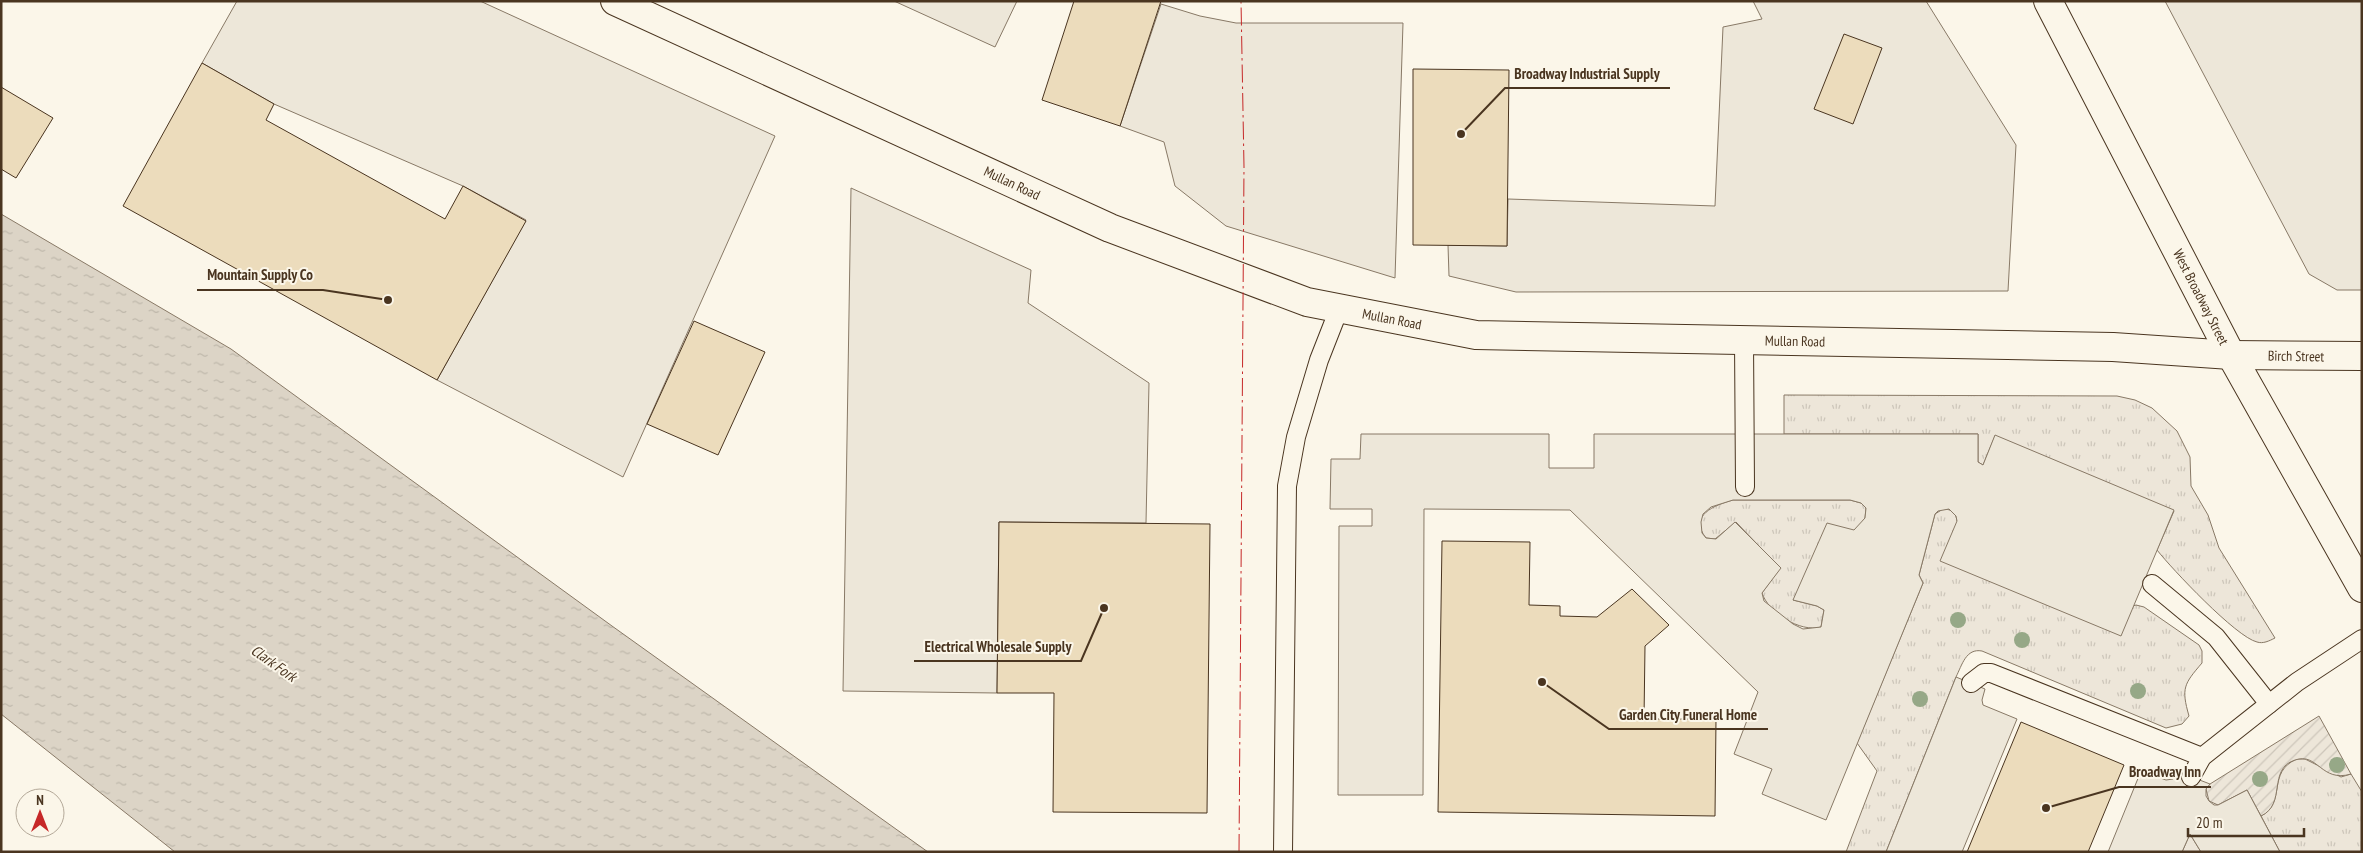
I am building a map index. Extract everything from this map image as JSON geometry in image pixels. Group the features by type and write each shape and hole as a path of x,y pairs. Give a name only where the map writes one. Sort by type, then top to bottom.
{"main road":[{"name":"Mullan Road","path":"615,1 1110,228 1301,300 1476,335 2113,347 2231,355"},
{"name":"West Broadway Street","path":"2048,1 2231,355 2362,588"},
{"name":"Birch Street","path":"2231,355 2362,356"}],"lane":[{"path":"1283,852 1288,486 1296,437 1319,360 1339,308"},
{"path":"1744,340 1745,487"},
{"path":"2152,584 2216,637 2269,704"},
{"path":"2191,777 2202,757 2297,682 2362,639"},
{"path":"1971,683 1984,673 1991,673 2202,757"}],"green space":[{"path":"1784,395 2117,396 2135,400 2152,408 2177,431 2190,457 2191,486 2208,515 2219,548 2275,638 2259,643 2247,637 2220,616 2157,550 2174,511 1995,436 1983,465 1978,462 1978,434 1784,434"},
{"path":"1733,500 1850,500 1861,503 1866,508 1865,518 1860,525 1793,600 1817,606 1824,610 1821,627 1804,627 1795,624 1778,614 1765,600 1762,593 1780,568 1736,522 1715,539 1706,538 1701,530 1700,523 1702,517 1712,508"},
{"path":"1943,509 1953,512 1957,521 2130,607 2136,605 2144,607 2199,645 2202,651 2202,663 2191,676 2185,692 2189,716 2182,724 2166,728 1982,651 1972,652 1965,658 1956,677 1886,852 1846,852 1877,771 1857,743 1923,583 1919,575 1935,514"},
{"path":"2319,716 2351,774 2341,776 2333,774 2309,760 2295,760 2287,764 2282,771 2273,803 2269,811 2261,816 2247,790 2218,805 2209,801 2206,789 2210,784"},
{"path":"2297,759 2305,759 2341,777 2351,774 2362,792 2362,852 2280,852 2261,816 2269,810 2273,803 2282,772"},
{"path":"2190,834 2201,852 2182,852"}],"shaded area":[{"path":"237,1 480,1 775,136 623,477 437,380 526,220 463,186 274,104 202,63"},
{"path":"894,1 1017,1 995,47"},
{"path":"1753,1 1926,1 2016,145 2008,291 1516,292 1449,276 1448,245 1507,246 1508,199 1715,206 1723,27 1762,19"},
{"path":"2165,1 2362,1 2362,290 2337,290 2309,274"},
{"path":"1161,4 1200,16 1236,23 1403,23 1395,278 1226,226 1175,186 1164,142 1120,126"},
{"path":"851,188 1031,270 1028,303 1149,383 1146,523 999,522 997,693 843,691"},
{"path":"1361,434 1549,434 1549,468 1594,468 1594,434 1978,434 1978,462 1983,465 1995,435 2174,510 2121,636 1940,561 1957,521 1956,516 1949,509 1938,511 1935,514 1919,575 1923,583 1826,820 1762,794 1772,769 1734,754 1758,692 1570,510 1424,509 1423,795 1338,795 1339,526 1372,526 1372,509 1330,509 1331,459 1360,459","holes":["1733,500 1850,500 1861,503 1866,508 1865,518 1854,530 1827,523 1793,600 1817,606 1824,610 1821,627 1803,629 1793,624 1764,601 1762,593 1781,568 1735,522 1716,539 1706,538 1702,533 1701,522 1703,514 1711,507"]},
{"path":"1956,677 1985,689 1982,700 1983,705 2017,719 1962,852 1886,852"},
{"path":"2141,771 2166,780 2173,779 2176,771 2210,784 2206,789 2206,796 2214,805 2218,805 2247,790 2280,852 2201,852 2190,834 2182,852 2108,852"}],"water":[{"name":"Clark Fork","path":"1,214 231,349 612,626 928,852 175,852 1,714"}],"building":[{"path":"1074,1 1161,1 1120,126 1042,100"},
{"path":"1844,34 1882,48 1853,124 1814,109"},
{"path":"202,63 274,104 266,120 445,219 463,186 526,221 437,380 123,206"},
{"path":"1413,69 1509,70 1507,246 1413,245"},
{"path":"1,87 53,118 16,178 1,169"},
{"path":"694,321 765,352 718,455 647,424"},
{"path":"999,522 1210,524 1207,813 1053,812 1054,693 997,693"},
{"path":"1442,541 1530,542 1529,605 1560,606 1560,616 1597,617 1632,589 1669,625 1645,646 1644,719 1716,719 1715,816 1438,812"},
{"path":"2021,722 2124,765 2088,852 1967,852"}],"power":[{"path":"1239,852 1244,167 1241,1"}],"place":[{"name":"Broadway Industrial Supply","path":"1461,134"},
{"name":"Mountain Supply Co","path":"388,300"},
{"name":"Electrical Wholesale Supply","path":"1104,608"},
{"name":"Garden City Funeral Home","path":"1542,682"},
{"name":"Broadway Inn","path":"2046,808"}]}
